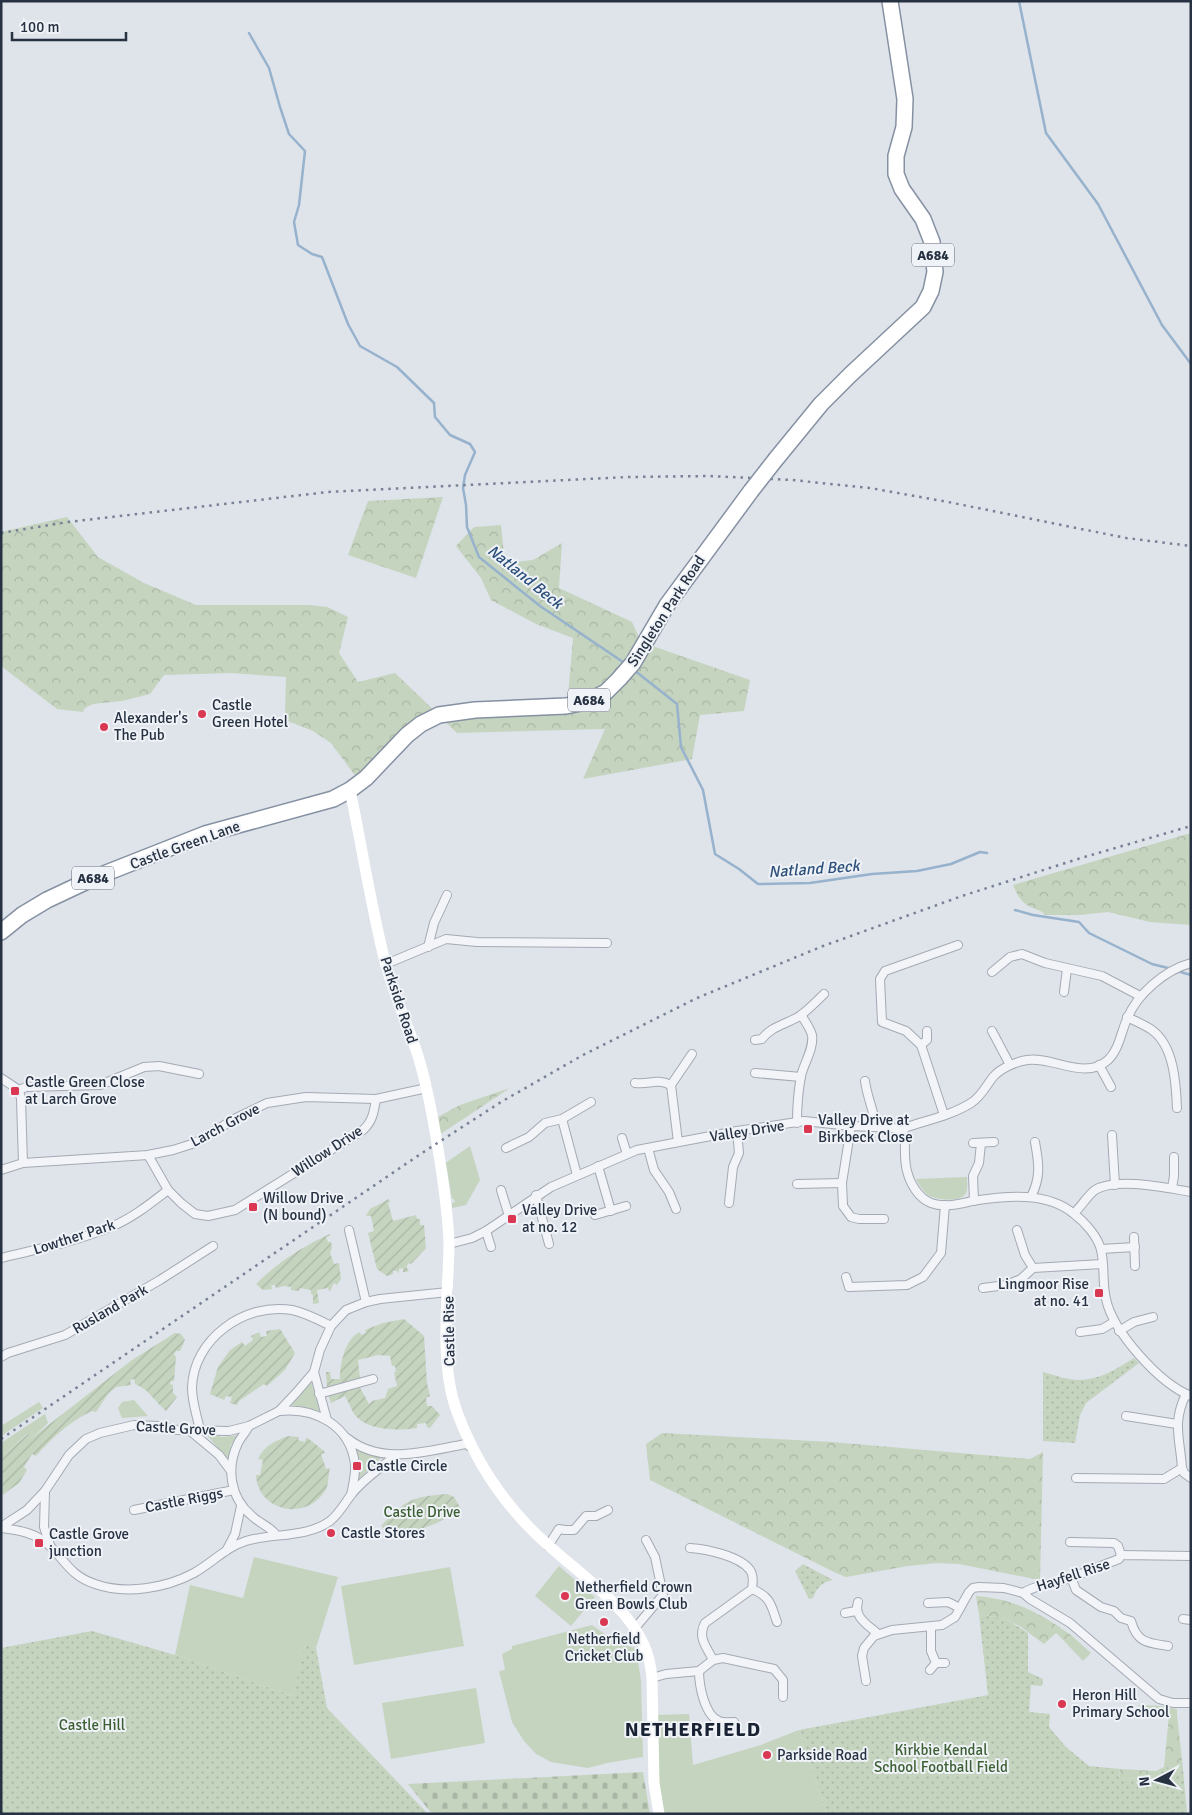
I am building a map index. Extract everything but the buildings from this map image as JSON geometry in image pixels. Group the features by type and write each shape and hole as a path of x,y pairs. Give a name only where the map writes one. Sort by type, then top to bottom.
{"highway":[{"name":"Singleton Park Road","path":"350,790 366,778 407,735 421,724 439,716 475,710 566,706 586,702 606,692 633,663 673,597 776,459 829,396 923,307 931,291 935,272 932,242 923,219 902,189 896,174 896,156 904,127 905,99 890,1"},
{"name":"Castle Green Lane","path":"1,932 22,915 46,900 96,877 205,834 311,806 333,799 350,790"}],"street":[{"name":"Parkside Road","path":"350,790 386,964 427,1088 446,1210"},
{"path":"428,947 434,923 448,895"},
{"path":"386,964 446,939 477,942 607,943"},
{"path":"944,1115 921,1045 906,1031 882,1022 880,979 885,971 958,945"},
{"path":"992,972 1010,957 1022,954 1045,964 1102,976 1140,996"},
{"path":"1191,963 1154,983 1140,996 1127,1017 1113,1053 1099,1065 1088,1069 1036,1059 1010,1065 994,1076 981,1095 973,1102 944,1115 907,1127 901,1132 905,1137 905,1164 913,1187 926,1200 937,1205 945,1205 1031,1197 1057,1204 1074,1213 1086,1225 1101,1249 1106,1300 1119,1331 1142,1358 1167,1381 1188,1395 1180,1408 1177,1424 1182,1468 1184,1473 1191,1478"},
{"path":"1064,992 1067,969"},
{"path":"755,1040 762,1039 767,1031 782,1026 801,1015 824,994"},
{"path":"797,1123 801,1077 811,1050 812,1036 801,1015"},
{"path":"1127,1017 1153,1031 1162,1042 1171,1060 1177,1103 1168,1100"},
{"path":"921,1045 927,1040 927,1031"},
{"path":"992,1032 1010,1065"},
{"path":"678,1142 670,1085 692,1054"},
{"path":"1099,1065 1111,1088"},
{"path":"19,1090 26,1087 100,1085 144,1067 159,1066 198,1074"},
{"path":"755,1073 801,1077"},
{"path":"1,1078 19,1090 21,1099 23,1163"},
{"path":"635,1083 642,1084 656,1081 670,1085"},
{"path":"865,1081 866,1094 874,1111 876,1127"},
{"name":"Larch Grove","path":"1,1170 23,1163 148,1156 173,1150 195,1143 236,1118 268,1103 306,1097 376,1098 427,1088"},
{"name":"Willow Drive","path":"148,1156 168,1190 195,1214 208,1216 235,1210 363,1130 373,1116 376,1098"},
{"path":"506,1148 529,1137 545,1124 562,1119 591,1102"},
{"path":"562,1119 577,1175"},
{"name":"Valley Drive","path":"449,1244 472,1238 486,1231 536,1196 577,1175 627,1154 648,1148 737,1131 804,1122 894,1128 901,1132"},
{"path":"850,1126 842,1183 842,1206 852,1217 859,1219 884,1219"},
{"path":"729,1203 733,1167 739,1153 737,1131"},
{"path":"1112,1135 1115,1185"},
{"path":"622,1138 627,1154"},
{"path":"974,1201 972,1176 978,1163 977,1143 994,1142"},
{"path":"1031,1197 1038,1184 1039,1171 1035,1142"},
{"path":"648,1148 654,1170 669,1192 676,1209"},
{"path":"1172,1188 1174,1156"},
{"path":"598,1166 611,1211"},
{"path":"797,1184 842,1183"},
{"path":"1074,1213 1092,1192 1104,1186 1143,1185 1191,1192"},
{"name":"Lowther Park","path":"1,1258 49,1247 113,1226 143,1210 168,1190"},
{"path":"501,1190 509,1216"},
{"path":"536,1196 549,1244"},
{"path":"846,1277 850,1287 907,1285 922,1277 941,1253 945,1205"},
{"path":"595,1215 626,1206"},
{"name":"Castle Rise","path":"446,1210 449,1244 447,1340 451,1388 458,1415 473,1448"},
{"path":"349,1230 366,1302"},
{"path":"1017,1230 1025,1255 1033,1268"},
{"path":"486,1231 491,1247"},
{"path":"1134,1237 1135,1266"},
{"name":"Rusland Park","path":"1,1357 72,1331 160,1280 212,1246"},
{"path":"1101,1249 1135,1247"},
{"path":"983,1288 1006,1285 1022,1279 1033,1268 1102,1264"},
{"name":"Castle Grove","path":"1,1527 26,1510 45,1491 69,1455 86,1440 100,1433 134,1425 189,1430 229,1431 249,1426 279,1411 314,1372 320,1350 331,1326 346,1310 366,1302 448,1292"},
{"path":"200,1430 192,1389 195,1368 199,1357 218,1333 235,1320 246,1315 260,1311 282,1309 293,1310 331,1326"},
{"path":"1119,1331 1134,1322 1153,1317"},
{"path":"1080,1332 1102,1328 1114,1322"},
{"name":"Castle Grove","path":"314,1372 319,1394"},
{"path":"328,1420 319,1394 373,1379"},
{"path":"279,1411 301,1410 312,1412 328,1420 364,1449 379,1453 396,1455 466,1444 473,1448 508,1504 548,1546 621,1609 635,1628 645,1647 652,1678 654,1783 659,1814"},
{"path":"1126,1416 1177,1424"},
{"path":"249,1426 239,1441 233,1456 231,1471 234,1490 241,1506 276,1535"},
{"path":"189,1430 219,1455 231,1471"},
{"path":"346,1436 355,1466 351,1495"},
{"path":"1,1527 29,1533 50,1546 66,1565 84,1580 108,1588 129,1589 162,1585 196,1572 226,1551 246,1541 276,1535 307,1532 329,1522 342,1510 351,1495 373,1472 396,1455"},
{"path":"1076,1478 1158,1480 1171,1476 1182,1468"},
{"name":"Castle Riggs","path":"134,1510 234,1490"},
{"path":"45,1491 44,1527 50,1546"},
{"path":"226,1551 236,1534 241,1506"},
{"path":"548,1546 559,1529 574,1530 586,1516 596,1516 608,1510"},
{"path":"635,1628 663,1594 655,1556 646,1540"},
{"name":"Hayfell Rise","path":"1070,1542 1114,1543 1118,1546 1121,1555"},
{"path":"690,1548 712,1550 745,1564 751,1571 752,1589 704,1624 701,1630 702,1640 713,1660"},
{"name":"Hayfell Rise","path":"1121,1555 1191,1556"},
{"name":"Hayfell Rise","path":"1023,1593 1032,1588 1071,1578 1119,1559 1121,1555"},
{"path":"1071,1578 1076,1590 1101,1607 1114,1611 1121,1618 1131,1620 1134,1632 1147,1643 1168,1646"},
{"path":"866,1681 862,1656 869,1640 878,1634 892,1630 931,1627 949,1622 955,1617 973,1588 1004,1588 1023,1593 1070,1623 1159,1699 1173,1703 1191,1703"},
{"path":"752,1589 765,1595 777,1622"},
{"path":"858,1602 856,1611 862,1620 878,1634"},
{"path":"928,1603 948,1602 960,1608"},
{"path":"845,1613 856,1611"},
{"path":"931,1627 931,1651 936,1663"},
{"path":"652,1678 666,1674 700,1671 713,1660 723,1658 774,1669 783,1680 783,1697"},
{"path":"930,1670 936,1663 945,1663"},
{"path":"700,1671 699,1681 708,1709 716,1720 734,1722"}],"green space":[{"path":"443,497 416,578 348,555 368,501"},
{"path":"67,517 98,557 144,583 196,605 310,605 327,607 348,617 339,653 358,682 395,673 439,715 567,708 573,638 536,624 491,600 481,578 456,546 474,527 501,525 505,563 533,560 562,543 559,588 632,622 641,642 750,680 744,711 700,715 692,759 583,779 605,729 457,733 439,716 360,782 331,743 313,731 285,720 286,677 231,673 164,675 150,694 122,701 93,704 85,708 83,712 57,709 1,666 1,532"},
{"path":"1191,833 1191,925 1150,922 1108,912 1080,915 1045,915 1022,901 1013,885"},
{"path":"510,1088 439,1135 436,1118 460,1105"},
{"path":"470,1146 480,1180 466,1205 452,1208 452,1203 455,1202 452,1199 447,1170 444,1168 444,1164"},
{"path":"967,1177 966,1193 959,1198 948,1200 931,1197 921,1188 916,1179"},
{"path":"389,1199 390,1202 388,1203 393,1221 416,1215 417,1219 420,1219 420,1225 424,1225 426,1248 411,1264 409,1263 406,1267 409,1270 407,1272 403,1272 403,1268 399,1269 399,1273 393,1271 393,1274 387,1276 377,1269 368,1233 374,1231 371,1216 366,1216 370,1209"},
{"path":"330,1234 330,1236 326,1237 328,1242 331,1242 332,1248 330,1253 334,1264 339,1263 341,1279 337,1285 334,1283 330,1291 328,1288 317,1290 319,1303 313,1304 311,1290 300,1288 299,1291 291,1290 291,1287 276,1288 275,1285 271,1285 272,1289 263,1290 256,1284 291,1256"},
{"path":"404,1319 424,1336 427,1383 430,1396 426,1398 427,1406 432,1406 440,1415 430,1428 426,1427 426,1423 417,1424 417,1428 409,1429 375,1427 360,1420 354,1414 345,1396 331,1403 328,1394 359,1386 369,1404 372,1401 385,1398 388,1389 397,1386 394,1372 396,1372 395,1366 392,1366 390,1356 378,1355 358,1360 360,1379 327,1387 326,1372 330,1372 331,1379 340,1379 344,1352 355,1335 360,1332 361,1335 366,1333 365,1330 383,1323"},
{"path":"280,1329 295,1353 285,1370 267,1386 264,1384 239,1401 237,1405 230,1403 232,1397 226,1396 224,1400 210,1394 218,1367 230,1350 242,1342 245,1346 253,1340 251,1336 259,1332 261,1337 267,1336 266,1331"},
{"path":"175,1333 181,1334 185,1340 180,1351 176,1351 174,1354 176,1357 174,1381 171,1381 170,1384 173,1385 173,1393 177,1397 166,1411 148,1392 135,1384 134,1379 130,1380 131,1385 116,1387 108,1394 96,1412 92,1411 76,1420 55,1436 36,1456 32,1454 24,1467 27,1470 19,1483 1,1496 1,1457 28,1434 33,1437 132,1360"},
{"path":"1134,1358 1139,1363 1086,1403 1080,1415 1075,1443 1043,1441 1043,1372 1070,1379 1086,1380 1108,1373"},
{"path":"311,1382 320,1411 292,1405"},
{"path":"134,1400 148,1416 122,1418 118,1408 122,1402"},
{"path":"39,1402 43,1408 1,1436 1,1426"},
{"path":"45,1414 48,1423 33,1437 27,1434 1,1457 1,1443"},
{"path":"662,1433 832,1442 1030,1459 1043,1452 1040,1580 959,1564 937,1563 846,1577 650,1480 646,1444"},
{"path":"206,1434 223,1437 240,1435 231,1445 228,1460"},
{"path":"288,1436 299,1437 298,1440 305,1442 306,1438 309,1439 324,1451 325,1453 321,1454 326,1469 330,1468 325,1491 316,1501 306,1507 295,1509 273,1504 265,1497 259,1487 256,1475 260,1475 263,1460 258,1459 263,1451 274,1442"},
{"path":"354,1448 381,1458 358,1480 361,1462"},
{"name":"Castle Drive","path":"447,1494 454,1497 461,1509 437,1523 397,1538 381,1526 397,1510 410,1501 425,1496"},
{"path":"254,1557 338,1577 316,1648 305,1646 293,1696 175,1655 190,1585 243,1598"},
{"path":"803,1564 833,1580 820,1586 813,1598 809,1599 795,1571"},
{"name":"Netherfield Crown Green Bowls Club","path":"559,1566 595,1597 571,1626 535,1596"},
{"path":"450,1567 464,1646 354,1665 341,1586"},
{"path":"976,1596 1003,1600 1026,1608 1049,1620 1071,1635 1064,1641 1056,1633 1044,1644 1021,1627 1006,1619 979,1614"},
{"name":"Kirkbie Kendal School Football Field","path":"979,1614 1006,1619 1028,1633 1028,1672 1043,1679 1042,1686 1031,1685 1029,1712 1050,1714 1049,1727 1066,1747 1089,1766 1120,1769 1119,1779 1156,1777 1156,1771 1164,1767 1183,1769 1187,1814 827,1814 799,1730 988,1695"},
{"path":"592,1625 617,1643 618,1641 636,1648 641,1681 643,1757 588,1768 551,1762 536,1754 524,1741 512,1722 499,1671 505,1670 502,1654 512,1649 512,1646"},
{"name":"Castle Hill","path":"92,1631 175,1655 293,1696 305,1645 316,1648 327,1708 428,1814 1,1814 1,1648"},
{"path":"1071,1635 1091,1653 1083,1661 1064,1641"},
{"path":"476,1688 485,1743 391,1759 382,1703"},
{"path":"1138,1705 1177,1709 1177,1715 1146,1714"},
{"name":"Parkside Road","path":"689,1714 693,1765 761,1745 799,1730 827,1814 661,1814 654,1715"},
{"path":"1169,1715 1177,1715 1183,1769 1164,1767"},
{"path":"1120,1769 1156,1771 1156,1777 1119,1779"},
{"path":"643,1772 650,1814 432,1814 408,1784"}],"waterway":[{"path":"1019,1 1046,133 1098,204 1162,325 1191,364"},
{"name":"Natland Beck","path":"249,33 269,68 289,134 305,151 299,205 294,222 298,245 312,254 322,257 348,324 360,346 397,367 434,403 435,417 450,435 470,444 475,452 465,475 463,488 467,527 479,557 540,606 626,664"},
{"name":"Natland Beck","path":"634,670 677,704 681,747 703,790 715,854 758,884 810,883 872,874 917,871 951,864 980,852 987,853"},
{"name":"Natland Beck","path":"1015,910 1033,915 1079,922 1089,933 1152,964 1172,969"},
{"name":"Natland Beck","path":"1177,971 1191,975"}],"railway":[{"path":"1,533 68,522 328,492 628,477 710,476 792,480 870,488 1126,538 1191,546"},
{"path":"1,1439 422,1153 501,1102 583,1055 697,998 823,946 962,896 1081,858 1191,826"}],"place":[{"name":"Castle Green Hotel","path":"202,714"},
{"name":"Alexander's The Pub","path":"104,727"},
{"name":"Castle Green Close at Larch Grove","path":"15,1091"},
{"name":"Valley Drive at Birkbeck Close","path":"808,1129"},
{"name":"Willow Drive (N bound)","path":"253,1207"},
{"name":"Valley Drive at no. 12","path":"512,1219"},
{"name":"Lingmoor Rise at no. 41","path":"1099,1293"},
{"name":"Castle Circle","path":"357,1466"},
{"name":"Castle Stores","path":"331,1533"},
{"name":"Castle Grove junction","path":"39,1543"},
{"name":"Netherfield Crown Green Bowls Club","path":"565,1596"},
{"name":"Netherfield Cricket Club","path":"604,1622"},
{"name":"Heron Hill Primary School","path":"1062,1704"},
{"name":"Parkside Road","path":"767,1755"}],"district":[{"name":"NETHERFIELD","path":"693,1729"}]}
